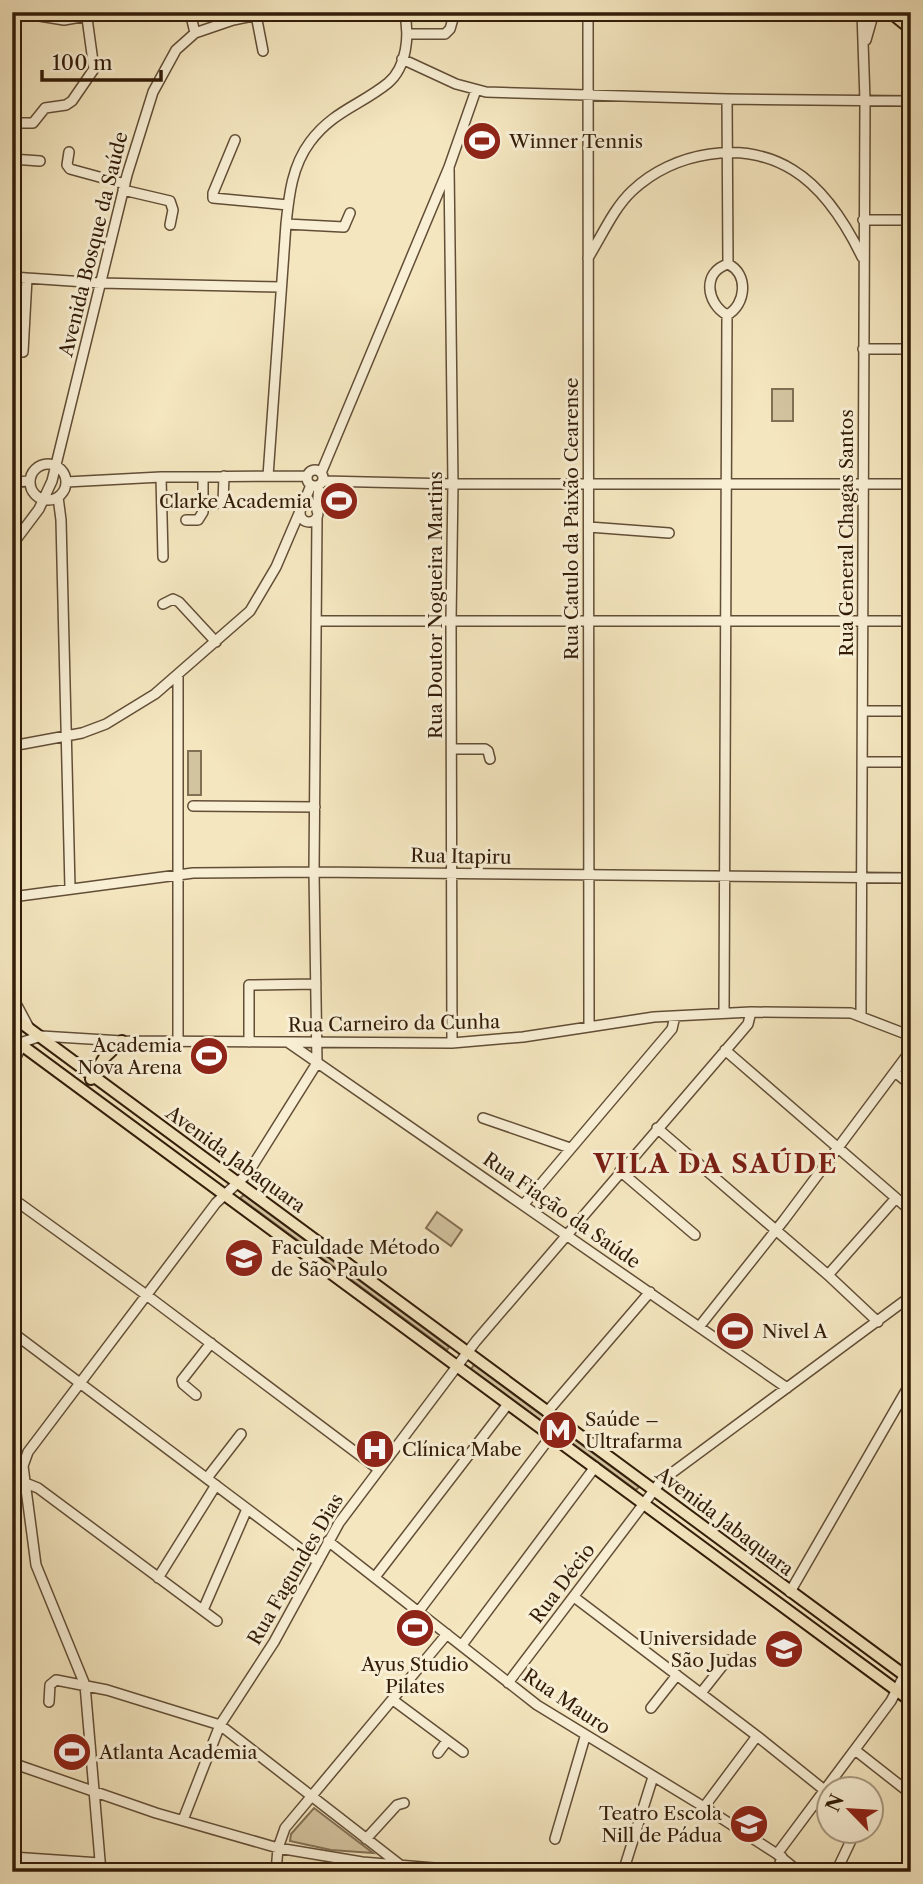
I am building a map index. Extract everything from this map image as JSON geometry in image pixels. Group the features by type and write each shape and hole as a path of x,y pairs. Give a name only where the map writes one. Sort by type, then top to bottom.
{"main road":[{"path":"890,12 911,29"},
{"name":"Avenida Jabaquara","path":"12,1016 908,1678"},
{"name":"Avenida Jabaquara","path":"17,1041 911,1701"},
{"path":"84,1090 104,1058 122,1041"}],"street":[{"path":"15,12 54,20 88,18 109,12"},
{"path":"190,12 195,33"},
{"path":"223,12 233,20"},
{"name":"Avenida Bosque da Saúde","path":"12,545 44,500 56,466 124,187 153,92 176,50 195,33 233,20 272,12"},
{"path":"268,476 286,224 295,169 311,141 335,117 388,83 402,59 408,34 404,12"},
{"path":"408,34 445,34 450,29 455,12"},
{"name":"Rua Catulo da Paixão Cearense","path":"588,12 589,1027"},
{"name":"Rua General Chagas Santos","path":"861,1016 865,101 862,12"},
{"name":"Rua General Chagas Santos","path":"864,49 874,12"},
{"path":"256,15 263,51"},
{"path":"12,123 33,123 45,108 66,105 79,93 94,68 88,18"},
{"path":"402,59 476,90 727,99 911,101"},
{"path":"12,746 67,737 106,724 125,713 155,694 257,603 316,480 449,167 476,90"},
{"path":"727,99 728,264"},
{"path":"235,140 213,198 288,205"},
{"path":"69,152 67,166 70,169 170,201 173,210 170,225"},
{"path":"588,258 619,206 645,180 686,159 727,153 783,165 810,183 850,233 863,259"},
{"path":"12,159 40,161"},
{"name":"Rua Doutor Nogueira Martins","path":"449,167 453,484 450,621 452,1042"},
{"path":"286,224 344,228 351,213"},
{"path":"863,220 911,220"},
{"path":"728,264 735,267 743,284 742,296 732,313 727,315 716,306 710,295 709,285 721,266 728,264"},
{"path":"12,277 100,283 281,287"},
{"path":"23,352 27,278"},
{"path":"724,1013 727,315"},
{"path":"863,349 911,349"},
{"path":"40,466 56,466 64,474 65,490 58,497 44,500 34,493 30,481 32,475 40,466"},
{"path":"210,505 223,502 224,476"},
{"path":"66,482 161,477 268,476 453,484 911,484"},
{"path":"161,477 163,557"},
{"path":"186,520 198,520 203,514 203,477"},
{"path":"316,480 314,872 317,1059"},
{"path":"12,482 30,481"},
{"path":"58,497 61,520 70,888"},
{"path":"301,509 312,505 317,514"},
{"path":"301,509 302,519 306,522 314,521 317,514"},
{"path":"589,527 669,533"},
{"path":"163,604 173,599 179,602 216,642"},
{"path":"317,621 911,621"},
{"path":"178,674 178,1041"},
{"path":"863,711 911,711"},
{"path":"452,749 484,749 488,751 490,759"},
{"path":"862,762 911,762"},
{"path":"193,806 314,807"},
{"name":"Rua Itapiru","path":"12,897 178,874 314,872 911,878"},
{"path":"248,1042 249,985 316,984"},
{"path":"12,996 27,1026"},
{"name":"Rua Fagundes Dias","path":"183,1820 220,1725 274,1642 328,1541 378,1469 456,1365 566,1233 748,1024 751,1012"},
{"name":"Rua Carneiro da Cunha","path":"40,1036 122,1041 452,1042 523,1037 675,1016 832,1012 861,1016 911,1036"},
{"path":"524,1204 672,1029 675,1016"},
{"path":"12,1066 17,1041 40,1036"},
{"name":"Rua Fiação da Saúde","path":"288,1042 317,1059 787,1388"},
{"path":"16,1872 15,1857 100,1867 85,1685 36,1564 23,1482 28,1452 216,1203 239,1183 258,1159 328,1043"},
{"path":"725,1050 911,1211"},
{"path":"699,1327 911,1051"},
{"path":"895,1072 911,1085"},
{"path":"483,1118 570,1148"},
{"path":"657,1128 828,1275 878,1322"},
{"path":"620,1171 695,1235"},
{"path":"12,1198 378,1469"},
{"path":"828,1275 896,1198"},
{"path":"547,1412 650,1292"},
{"name":"Rua Décio","path":"508,1683 661,1481 911,1296"},
{"path":"12,1332 318,1562"},
{"path":"196,1395 181,1382 211,1343"},
{"path":"790,1591 911,1382"},
{"path":"375,1577 508,1404"},
{"path":"207,1478 241,1434"},
{"path":"419,1611 551,1436"},
{"path":"462,1645 594,1467"},
{"path":"12,1470 23,1471"},
{"path":"23,1482 38,1488 216,1621"},
{"path":"158,1578 216,1485"},
{"path":"203,1610 247,1509"},
{"name":"Rua Mauro","path":"328,1541 508,1683 585,1737 704,1807 780,1856 799,1872"},
{"path":"574,1597 814,1782"},
{"path":"276,1872 278,1848 285,1828 447,1634"},
{"path":"701,1693 727,1660"},
{"path":"838,1776 908,1678 911,1662"},
{"path":"650,1708 677,1675"},
{"path":"49,1702 50,1685 53,1681 85,1685 220,1725 400,1866"},
{"path":"393,1700 463,1752"},
{"path":"704,1807 757,1736"},
{"path":"555,1839 585,1737"},
{"path":"438,1753 447,1741"},
{"path":"855,1750 911,1794"},
{"path":"12,1763 128,1804 278,1848 400,1866 482,1872"},
{"path":"623,1872 653,1777"},
{"path":"366,1839 397,1804 404,1803"},
{"path":"777,1872 780,1856 814,1810"},
{"path":"836,1872 848,1846"}],"shaded area":[{"path":"772,389 793,389 793,421 772,421"},
{"path":"188,751 201,751 201,795 188,795"},
{"path":"244,1195 449,1347 447,1350 240,1198"},
{"path":"437,1212 462,1230 451,1246 426,1228"},
{"path":"474,1365 639,1487 636,1490 471,1369"},
{"path":"314,1808 373,1853 331,1850 290,1841 291,1834"}],"place":[{"name":"Winner Tennis","path":"482,141"},
{"name":"Clarke Academia","path":"339,501"},
{"name":"Academia Nova Arena","path":"209,1056"},
{"name":"Faculdade Método de São Paulo","path":"244,1258"},
{"name":"Nivel A","path":"735,1331"},
{"name":"Saúde – Ultrafarma","path":"558,1430"},
{"name":"Clínica Mabe","path":"375,1449"},
{"name":"Ayus Studio Pilates","path":"415,1628"},
{"name":"Universidade São Judas","path":"784,1649"},
{"name":"Atlanta Academia","path":"72,1752"},
{"name":"Teatro Escola Nill de Pádua","path":"749,1824"}],"district":[{"name":"VILA DA SAÚDE","path":"716,1164"}]}
